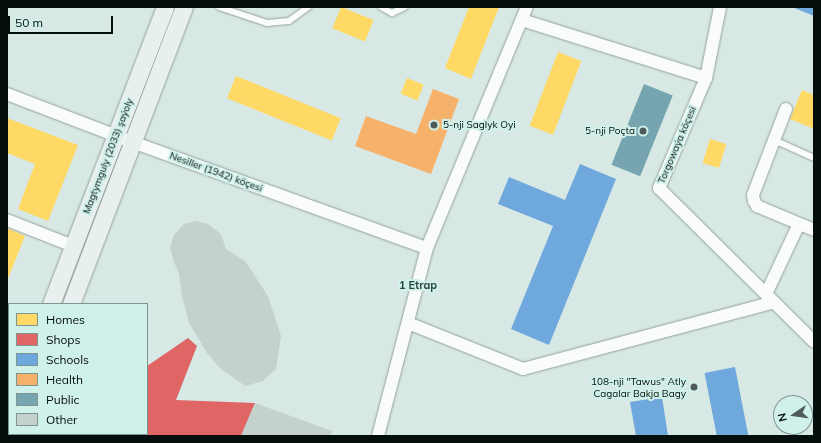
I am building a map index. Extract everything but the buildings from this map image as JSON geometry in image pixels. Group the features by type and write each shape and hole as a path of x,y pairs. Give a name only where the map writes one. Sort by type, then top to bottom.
{"main road":[{"name":"Magtymguly (2033) şaýoly","path":"51,303 165,7"},
{"name":"Magtymguly (2033) şaýoly","path":"71,303 184,7"}],"street":[{"path":"378,436 427,248 527,7"},
{"path":"522,20 706,78 720,7"},
{"name":"Torgowaýa köçesi","path":"706,78 659,188 814,342"},
{"name":"Nesiller (1942) köçesi","path":"7,94 132,142 427,248"},
{"path":"786,109 753,195 754,201 757,206 799,224 813,227"},
{"path":"7,220 74,246"},
{"path":"408,324 523,369 770,298 799,224"}],"lane":[{"path":"219,7 267,24 288,21 308,7"},
{"path":"381,7 392,13 405,7"},
{"path":"774,140 814,158"}],"place":[{"name":"5-nji Saglyk Oyi","path":"434,125"},
{"name":"5-nji Poçta","path":"643,131"},
{"name":"108-nji \"Tawus\" Atly Cagalar Bakja Bagy","path":"694,387"}],"district":[{"name":"1 Etrap","path":"418,285"}]}
